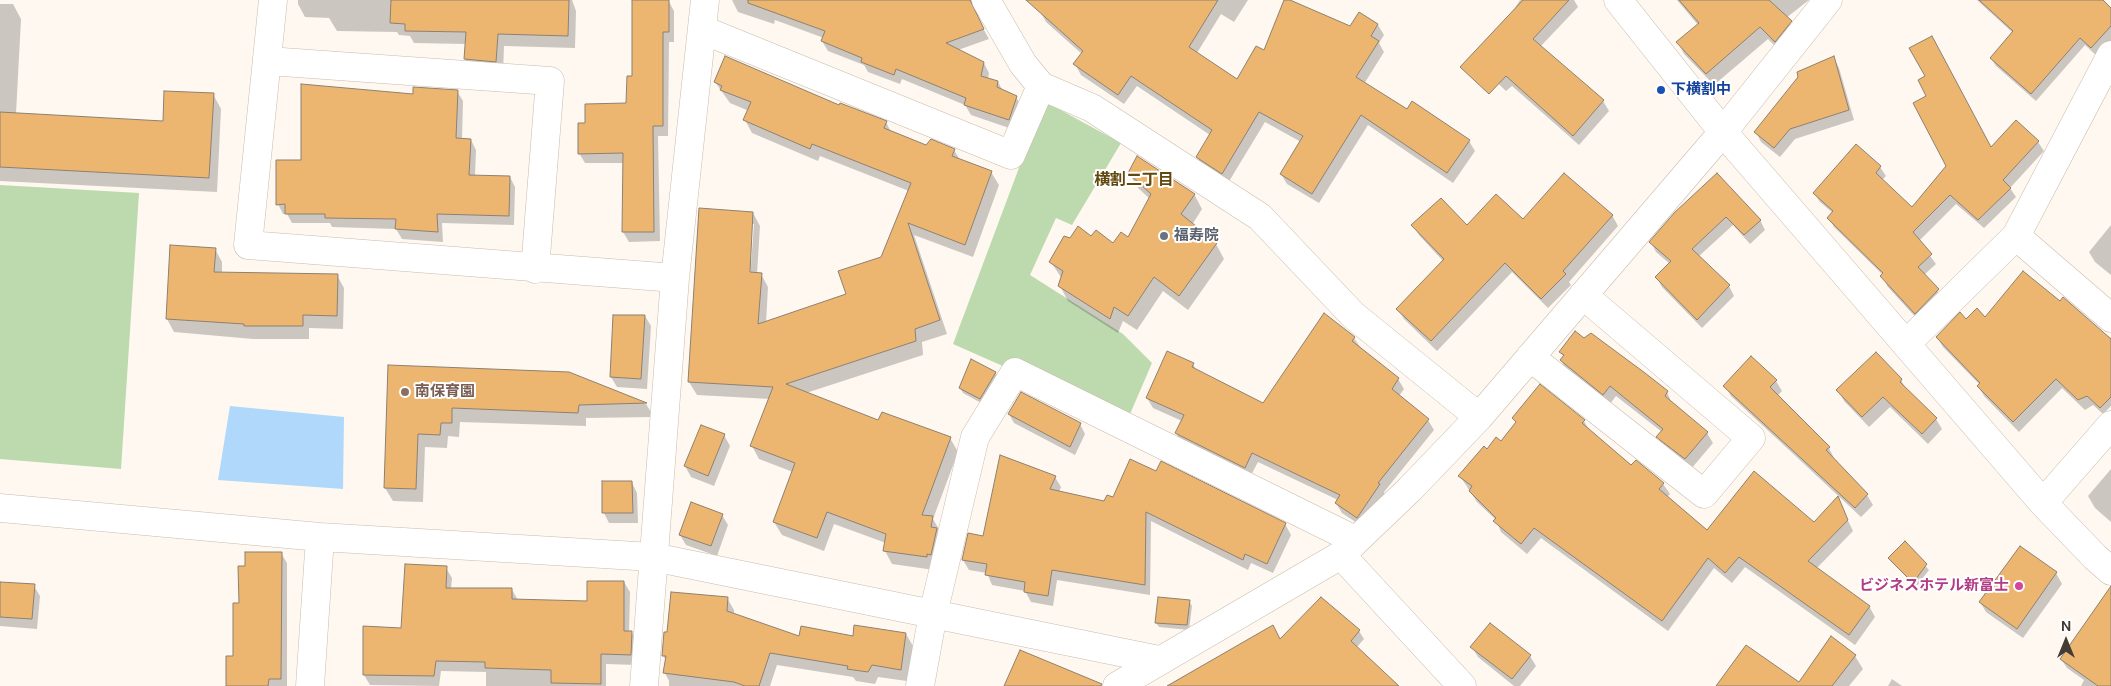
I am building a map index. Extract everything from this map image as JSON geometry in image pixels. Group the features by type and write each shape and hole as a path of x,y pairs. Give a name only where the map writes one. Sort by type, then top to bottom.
{"street":[{"path":"274,0 248,246 675,278"},
{"path":"644,686 675,278 705,0"},
{"path":"986,0 1023,64 1041,86 1092,108 1260,217 1353,315 1479,417"},
{"path":"1618,0 1723,132 1907,343 2043,503 2111,571"},
{"path":"1117,686 1348,547 1410,489 1479,417 1583,296 1723,132 1828,0"},
{"path":"703,30 1011,154 1041,86"},
{"path":"1907,343 2016,236 2111,55"},
{"path":"268,61 550,81 535,269"},
{"path":"2016,236 2111,318"},
{"path":"1530,357 1704,494 1751,438 1583,296"},
{"path":"920,686 933,614 975,437 1015,372 1348,547 1462,686"},
{"path":"2043,503 2111,424"},
{"path":"0,508 320,537 653,557 1159,660"},
{"path":"310,686 320,537"}],"green space":[{"path":"1044,101 1121,143 1072,225 1056,218 1030,275 1123,334 1152,363 1127,421 953,344"},
{"path":"0,185 139,193 121,469 0,459"}],"water":[{"path":"230,406 344,417 343,489 218,480"}],"building":[{"path":"391,0 569,0 568,36 498,34 496,62 464,59 466,32 405,31 405,24 390,23"},
{"path":"632,0 669,0 669,32 663,32 663,126 653,126 654,232 622,232 623,153 578,154 578,123 585,123 585,104 626,103 627,76 632,76"},
{"path":"748,0 970,0 984,29 946,43 984,62 981,76 998,81 997,87 1017,96 1009,120 964,105 966,98 896,69 894,75 861,62 862,58 821,41 825,31 748,3"},
{"path":"1026,0 1218,0 1189,47 1237,79 1256,46 1264,50 1284,0 1290,0 1350,26 1359,12 1378,24 1371,36 1379,41 1356,77 1407,109 1412,101 1470,140 1447,173 1361,115 1312,194 1280,174 1303,136 1259,112 1222,174 1196,157 1212,130 1131,76 1118,95 1073,64 1083,51"},
{"path":"1523,0 1569,0 1533,39 1604,100 1573,136 1506,76 1489,94 1460,67"},
{"path":"1679,0 1769,0 1792,21 1775,42 1760,27 1706,74 1676,42 1699,23"},
{"path":"1979,0 2103,0 2111,8 2111,26 2091,48 2080,38 2031,94 1990,58 2013,31"},
{"path":"1932,36 1991,147 2016,120 2039,141 2003,180 2011,188 1978,220 1950,195 1913,232 1932,254 1918,267 1939,289 1915,314 1880,276 1883,273 1827,218 1833,211 1813,193 1856,144 1881,166 1876,173 1912,207 1946,166 1913,103 1926,96 1918,80 1925,76 1909,48"},
{"path":"725,56 839,105 840,103 887,121 884,128 926,145 931,139 955,149 952,156 992,171 965,245 908,223 940,320 915,329 916,341 786,384 878,420 882,412 951,437 922,515 933,516 931,527 937,528 931,555 927,554 927,557 883,551 886,534 827,512 817,538 773,522 795,463 750,446 773,387 688,382 699,208 753,212 750,272 762,273 758,324 846,294 838,271 881,257 911,183 812,144 810,149 743,120 751,102 720,90 722,86 714,82"},
{"path":"1834,56 1849,110 1790,129 1774,148 1754,132 1798,77 1797,72"},
{"path":"301,84 413,94 413,87 458,90 456,138 471,139 469,175 510,176 509,216 437,214 438,232 395,229 396,219 325,218 325,214 285,214 285,204 276,205 276,160 301,160"},
{"path":"164,91 214,93 209,178 0,167 0,112 163,121"},
{"name":"福寿院","path":"1137,156 1195,194 1181,214 1217,243 1179,296 1154,277 1128,316 1114,307 1110,319 1058,286 1063,271 1049,262 1064,236 1070,238 1078,226 1091,236 1096,230 1113,243 1121,232 1128,237 1151,194 1128,173"},
{"path":"1564,173 1613,215 1563,271 1566,274 1541,299 1505,263 1431,341 1396,309 1444,259 1411,225 1441,198 1467,225 1496,194 1523,219"},
{"path":"1717,173 1761,220 1744,235 1726,217 1692,249 1730,285 1697,320 1655,277 1671,261 1649,242 1675,212"},
{"path":"170,245 216,248 214,272 338,274 337,316 303,315 303,326 244,326 244,324 166,319"},
{"path":"2023,271 2060,301 2063,297 2111,339 2111,397 2100,408 2087,396 2078,400 2056,379 2013,422 1977,386 1980,383 1936,337 1960,312 1966,319 1977,308 1985,317"},
{"path":"1324,313 1355,337 1352,341 1399,378 1392,389 1429,419 1378,483 1380,484 1357,518 1335,503 1340,495 1252,453 1245,468 1175,433 1184,415 1146,398 1167,351 1194,363 1192,367 1263,403"},
{"path":"613,315 645,315 641,379 610,377"},
{"path":"1575,331 1584,338 1591,333 1645,373 1668,391 1665,396 1708,432 1685,459 1656,437 1663,429 1610,386 1603,395 1560,360 1564,355 1559,352"},
{"path":"1876,352 1902,379 1900,382 1937,418 1922,434 1883,397 1862,417 1836,390"},
{"path":"1751,356 1777,380 1770,387 1830,447 1826,450 1868,494 1855,508 1723,386"},
{"path":"971,359 996,372 980,399 959,388"},
{"path":"388,365 569,372 647,403 579,405 578,413 452,408 452,423 441,423 440,435 418,434 416,489 384,488"},
{"path":"1540,384 1585,420 1582,423 1631,465 1636,460 1664,483 1659,489 1707,530 1754,471 1814,522 1838,496 1848,520 1808,561 1870,606 1849,635 1739,557 1725,573 1708,558 1662,621 1534,528 1521,544 1493,521 1496,518 1469,491 1472,486 1458,476 1484,446 1487,449 1496,437 1501,441 1516,422 1512,418"},
{"path":"1021,392 1081,423 1070,447 1008,414"},
{"path":"701,425 725,434 708,476 684,466"},
{"path":"1000,455 1056,476 1050,489 1104,501 1107,495 1113,497 1130,459 1156,471 1161,461 1286,523 1267,564 1245,554 1243,560 1146,512 1145,585 1052,570 1048,596 1024,592 1025,582 985,575 987,564 962,560 968,533 983,536"},
{"path":"602,481 632,481 633,513 602,513"},
{"path":"691,502 723,514 711,546 679,535"},
{"path":"1905,541 1927,564 1913,583 1888,558"},
{"path":"2020,546 2057,572 2017,629 1979,602"},
{"path":"245,552 282,552 281,679 269,679 268,686 226,686 226,656 233,656 233,603 239,603 238,566 245,566"},
{"path":"405,564 447,566 446,588 512,588 512,599 587,601 587,581 624,581 624,631 632,631 631,655 601,654 601,684 551,683 551,670 485,668 485,662 436,661 434,676 363,675 363,626 401,628"},
{"path":"0,582 35,584 32,619 0,617"},
{"path":"2111,586 2111,686 2098,686 2060,659"},
{"path":"671,592 728,597 727,611 799,636 801,626 853,636 854,625 906,633 901,670 872,665 868,672 847,669 848,666 770,653 759,686 745,686 734,682 663,673 666,656 662,656 664,632 667,632"},
{"path":"1158,597 1190,600 1187,625 1155,623"},
{"path":"1321,597 1360,630 1351,641 1399,686 1167,686 1273,625 1280,639"},
{"path":"1490,623 1531,655 1512,679 1470,647"},
{"path":"1831,636 1856,655 1832,686 1716,686 1746,645 1799,682"},
{"path":"1020,650 1102,684 1101,686 1004,686"}],"place":[{"name":"下横割中","path":"1661,90"},
{"name":"福寿院","path":"1164,236"},
{"name":"南保育園","path":"405,392"},
{"name":"ビジネスホテル新富士","path":"2019,586"}],"district":[{"name":"横割二丁目","path":"1134,181"}]}
